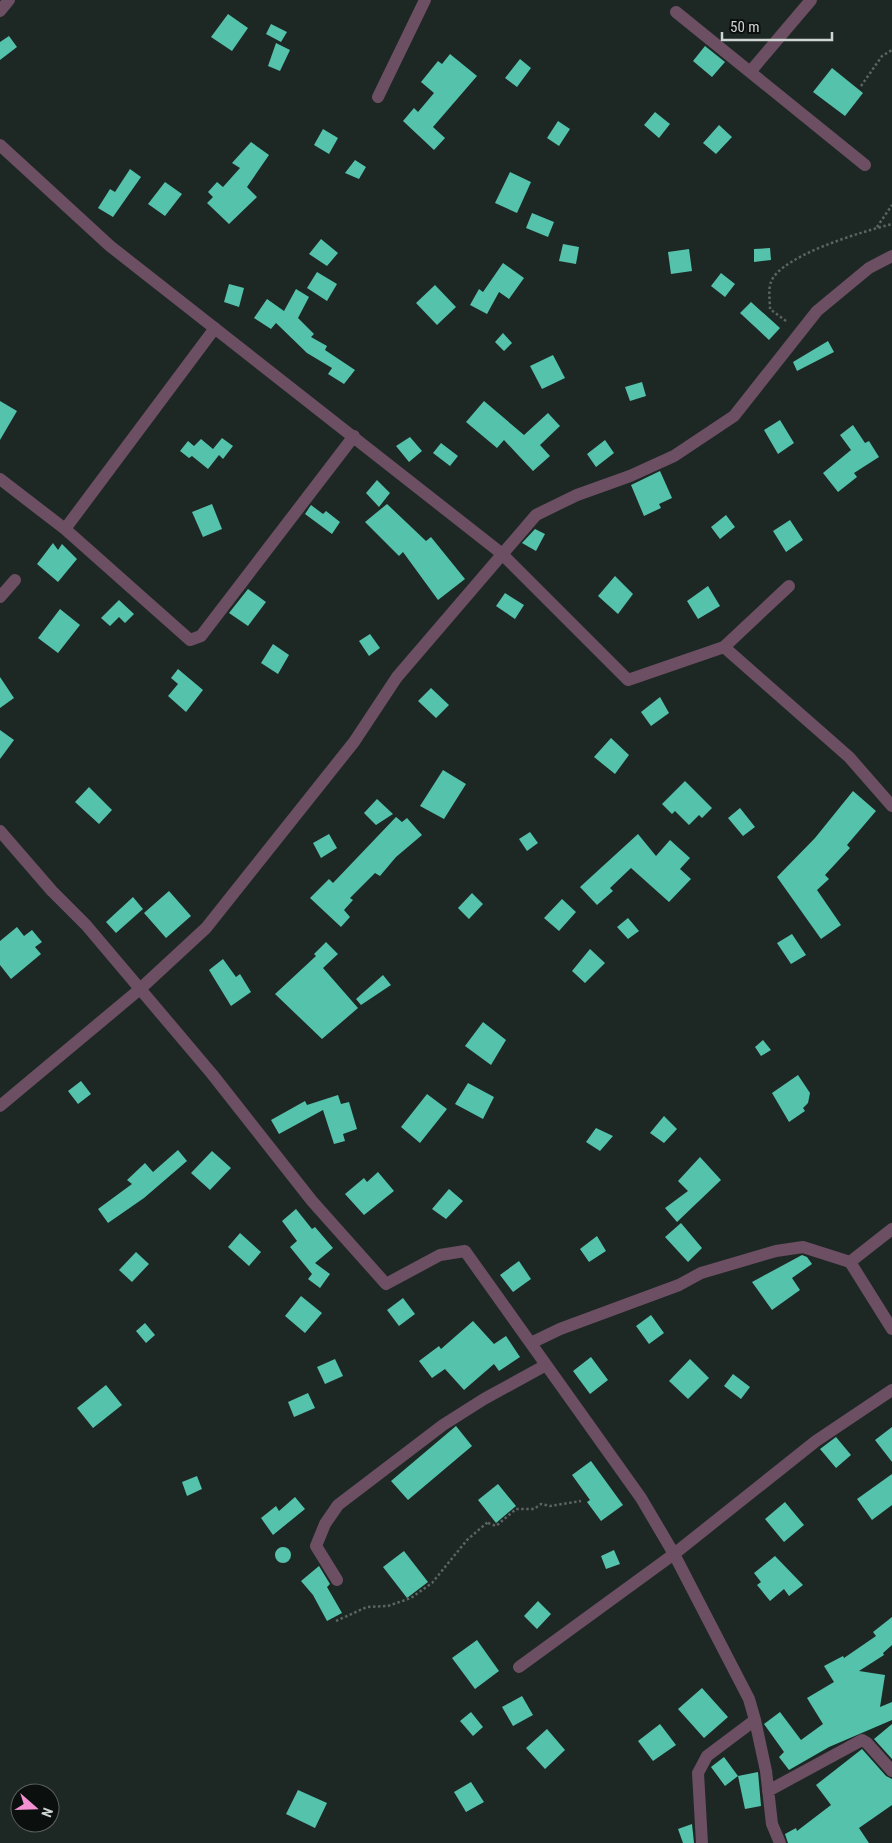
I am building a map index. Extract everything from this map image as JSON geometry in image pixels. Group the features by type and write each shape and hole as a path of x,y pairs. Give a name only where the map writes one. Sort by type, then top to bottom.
{"street":[{"path":"0,11 9,0"},
{"path":"378,97 425,0"},
{"path":"750,72 811,0"},
{"path":"676,12 865,165"},
{"path":"0,145 110,246 501,553 628,680 724,647 789,586"},
{"path":"0,1106 140,990 206,928 354,742 397,677 536,514 674,456 734,416 817,311 869,268 892,256"},
{"path":"65,529 215,328"},
{"path":"0,479 65,529 190,640 196,640 201,636 354,436"},
{"path":"0,597 15,580"},
{"path":"724,647 849,758 892,806"},
{"path":"0,831 52,891 86,925 212,1074 312,1201 386,1284 440,1255 465,1251 641,1498 674,1554 749,1699 755,1720 772,1824 780,1843"},
{"path":"850,1262 892,1229"},
{"path":"531,1343 560,1329 679,1285 702,1273 776,1251 803,1247 850,1262 892,1329"},
{"path":"337,1580 316,1546 325,1524 338,1505 444,1426 484,1399 546,1365"},
{"path":"519,1667 674,1554 816,1440 892,1390"},
{"path":"702,1843 698,1773 708,1756 755,1720"},
{"path":"768,1791 862,1740 867,1743 892,1771"}],"path":[{"path":"861,86 882,56 892,50"},
{"path":"876,228 892,205"},
{"path":"786,321 770,309 771,282 786,264 845,238 892,224"},
{"path":"336,1622 367,1607 388,1606 411,1598 432,1583 467,1540 488,1522 496,1526 516,1509 534,1509 541,1504 550,1506 581,1501"}],"building":[{"path":"228,14 248,28 232,51 211,37"},
{"path":"271,24 287,32 281,42 266,34"},
{"path":"9,36 17,47 0,60 0,42"},
{"path":"276,43 290,50 280,71 268,66"},
{"path":"705,46 725,62 712,77 693,61"},
{"path":"450,54 477,76 433,127 445,138 434,150 403,121 414,108 418,112 434,93 421,82 438,61 442,64"},
{"path":"520,59 531,68 517,87 505,78"},
{"path":"832,68 863,93 845,116 813,92"},
{"path":"655,112 670,124 659,138 644,125"},
{"path":"558,121 570,129 559,146 547,138"},
{"path":"719,125 732,137 716,154 703,143"},
{"path":"323,129 338,138 329,154 314,145"},
{"path":"251,142 269,155 247,187 257,197 229,224 207,203 213,197 208,192 217,182 223,187 240,168 232,163"},
{"path":"355,160 366,167 359,179 345,173"},
{"path":"130,169 141,177 113,217 98,208 110,189 115,192"},
{"path":"510,172 531,182 517,213 495,203"},
{"path":"165,182 182,194 165,216 148,204"},
{"path":"532,213 554,222 548,237 526,228"},
{"path":"321,239 338,253 327,266 309,254"},
{"path":"563,244 579,247 576,264 559,261"},
{"path":"770,248 771,260 754,262 754,249"},
{"path":"689,249 692,271 671,274 668,252"},
{"path":"503,263 524,278 509,299 499,292 487,314 470,305 479,289 483,292"},
{"path":"317,272 337,284 327,301 307,288"},
{"path":"721,273 735,284 725,297 711,286"},
{"path":"229,284 244,288 239,307 224,302"},
{"path":"435,285 456,307 437,325 416,303"},
{"path":"296,289 309,297 298,318 314,334 311,337 327,346 325,350 355,370 344,384 328,374 332,368 307,353 276,323 271,329 254,318 267,299 284,311"},
{"path":"751,302 780,328 769,340 740,313"},
{"path":"503,333 512,343 504,351 495,342"},
{"path":"828,341 834,352 797,371 793,362"},
{"path":"553,355 565,378 542,389 530,366"},
{"path":"642,382 646,396 630,401 625,387"},
{"path":"0,401 17,411 0,440"},
{"path":"484,401 524,435 548,413 560,426 540,445 550,456 533,471 504,440 497,448 466,422"},
{"path":"780,420 794,443 778,454 764,430"},
{"path":"853,425 865,443 869,441 879,457 854,473 857,477 838,492 823,473 851,450 840,435"},
{"path":"410,437 422,451 409,462 396,446"},
{"path":"222,438 233,446 223,459 219,455 208,469 192,456 189,458 180,451 188,441 194,446 201,439 213,449"},
{"path":"605,440 614,453 596,467 587,454"},
{"path":"441,443 458,456 450,466 433,453"},
{"path":"660,471 672,498 659,504 661,508 644,516 631,485"},
{"path":"377,480 390,493 379,507 366,493"},
{"path":"212,504 222,529 203,537 192,512"},
{"path":"387,504 426,541 431,537 465,579 438,600 403,552 399,556 365,522"},
{"path":"311,505 323,514 326,511 340,522 332,534 305,514"},
{"path":"726,515 735,527 720,539 711,527"},
{"path":"790,520 803,540 786,552 773,531"},
{"path":"535,529 545,534 536,551 522,543"},
{"path":"53,543 58,550 62,544 77,559 58,582 37,564"},
{"path":"615,576 633,594 618,614 598,596"},
{"path":"708,586 720,606 698,619 687,601"},
{"path":"248,589 266,602 248,626 229,613"},
{"path":"505,593 524,605 515,619 496,606"},
{"path":"119,600 134,614 125,623 119,617 110,626 101,618"},
{"path":"60,609 80,625 58,653 38,638"},
{"path":"370,634 380,648 369,656 359,641"},
{"path":"273,644 289,655 278,674 261,663"},
{"path":"178,669 203,690 186,712 168,696 178,684 171,678"},
{"path":"0,677 14,698 0,708"},
{"path":"431,688 449,705 436,718 418,701"},
{"path":"660,697 669,713 651,726 641,712"},
{"path":"0,730 14,740 0,759"},
{"path":"611,738 629,755 615,774 594,757"},
{"path":"443,770 466,784 444,819 420,806"},
{"path":"685,781 712,808 702,818 699,815 689,825 675,811 672,814 662,804"},
{"path":"89,787 112,810 99,824 75,802"},
{"path":"853,791 876,811 847,845 850,848 825,875 829,879 817,890 841,925 821,939 777,877 815,838"},
{"path":"377,799 393,814 376,825 364,813"},
{"path":"740,808 755,827 743,836 728,818"},
{"path":"396,817 402,822 407,818 422,835 396,857 380,876 375,873 350,898 353,900 344,910 350,917 341,927 310,898 329,879 333,883"},
{"path":"530,832 538,843 527,851 519,839"},
{"path":"329,834 337,848 321,858 313,843"},
{"path":"638,834 656,856 670,840 690,858 680,869 691,879 669,902 631,868 610,888 613,891 597,905 580,887"},
{"path":"169,891 191,916 166,938 144,913"},
{"path":"472,893 483,904 469,919 458,908"},
{"path":"133,897 143,909 116,933 106,922"},
{"path":"562,899 576,912 559,931 544,918"},
{"path":"628,918 639,931 628,939 617,927"},
{"path":"17,927 24,936 32,930 42,942 35,947 41,954 11,979 0,965 0,941"},
{"path":"792,934 806,955 791,964 777,943"},
{"path":"326,942 338,954 323,968 358,1008 322,1039 275,994 316,956 314,954"},
{"path":"590,949 605,963 585,983 572,971"},
{"path":"223,959 236,977 240,974 251,992 231,1006 209,970"},
{"path":"383,975 391,985 361,1005 356,999"},
{"path":"483,1022 506,1040 491,1065 465,1046"},
{"path":"763,1040 771,1050 761,1056 755,1047"},
{"path":"798,1075 810,1093 808,1103 803,1108 805,1111 789,1122 772,1093"},
{"path":"81,1081 91,1094 78,1104 68,1091"},
{"path":"468,1083 494,1097 483,1119 455,1104"},
{"path":"427,1094 447,1109 420,1143 401,1127"},
{"path":"338,1095 341,1104 349,1102 357,1129 343,1134 345,1141 334,1144 323,1110 279,1134 271,1120 305,1101 307,1105"},
{"path":"664,1116 677,1129 664,1143 650,1133"},
{"path":"596,1128 613,1136 600,1151 586,1142"},
{"path":"178,1150 187,1161 144,1198 108,1223 98,1209 132,1184 127,1180 145,1163 153,1172"},
{"path":"212,1151 231,1168 210,1190 191,1173"},
{"path":"700,1157 721,1180 677,1222 665,1208 688,1191 678,1181"},
{"path":"378,1172 394,1191 364,1215 345,1194 364,1178 367,1182"},
{"path":"449,1189 463,1201 446,1219 432,1209"},
{"path":"296,1209 312,1229 315,1227 333,1248 315,1263 330,1274 320,1288 308,1279 312,1274 290,1247 297,1241 282,1221"},
{"path":"681,1223 702,1248 688,1262 665,1237"},
{"path":"240,1233 261,1252 249,1266 228,1247"},
{"path":"597,1236 606,1251 589,1262 580,1249"},
{"path":"136,1252 149,1264 132,1282 119,1270"},
{"path":"802,1255 807,1257 812,1264 792,1278 800,1290 772,1310 752,1282"},
{"path":"519,1261 531,1279 513,1292 500,1275"},
{"path":"301,1296 322,1313 305,1333 285,1316"},
{"path":"403,1298 415,1314 399,1326 387,1310"},
{"path":"651,1315 664,1333 649,1344 636,1326"},
{"path":"473,1321 494,1344 506,1336 520,1357 499,1371 494,1364 464,1390 445,1369 432,1378 419,1361 439,1346 441,1349"},
{"path":"145,1323 155,1335 146,1343 136,1331"},
{"path":"591,1357 608,1380 590,1394 573,1371"},
{"path":"335,1359 343,1376 325,1384 317,1367"},
{"path":"690,1359 709,1378 688,1399 669,1381"},
{"path":"733,1374 750,1387 741,1399 724,1386"},
{"path":"106,1385 122,1405 93,1428 77,1408"},
{"path":"308,1393 315,1408 294,1417 288,1402"},
{"path":"456,1426 472,1446 408,1500 391,1481"},
{"path":"892,1427 892,1462 875,1440"},
{"path":"836,1437 851,1455 836,1468 820,1449"},
{"path":"591,1461 623,1505 601,1521 587,1502 590,1500 572,1475"},
{"path":"892,1474 892,1505 872,1520 857,1499"},
{"path":"197,1476 202,1489 187,1496 182,1482"},
{"path":"498,1484 516,1506 496,1523 478,1500"},
{"path":"295,1497 305,1509 273,1535 261,1518 276,1506 279,1511"},
{"path":"785,1502 804,1525 784,1542 765,1519"},
{"path":"283,1547 289,1549 291,1555 289,1561 283,1563 277,1561 275,1555 277,1549"},
{"path":"614,1550 620,1564 606,1569 601,1556"},
{"path":"404,1551 428,1582 407,1598 383,1567"},
{"path":"775,1556 803,1585 789,1596 784,1589 770,1601 757,1585 761,1582 754,1573"},
{"path":"319,1566 330,1584 327,1587 342,1613 327,1621 313,1595 301,1581"},
{"path":"538,1601 551,1614 537,1629 524,1616"},
{"path":"892,1617 892,1645 883,1653 884,1655 859,1671 885,1675 880,1707 892,1702 892,1720 829,1747 789,1770 779,1757 784,1752 764,1724 780,1712 801,1740 823,1724 807,1698 834,1682 824,1666 843,1656 844,1658 876,1636 873,1632"},
{"path":"477,1640 499,1671 475,1689 452,1658"},
{"path":"702,1688 728,1717 704,1738 678,1709"},
{"path":"522,1696 533,1715 513,1726 502,1707"},
{"path":"471,1712 483,1727 473,1736 460,1721"},
{"path":"660,1724 676,1745 653,1761 638,1741"},
{"path":"892,1724 892,1759 874,1739"},
{"path":"547,1729 565,1750 545,1769 526,1748"},
{"path":"862,1749 886,1776 892,1779 892,1805 859,1828 869,1843 788,1843 785,1834 796,1828 797,1831 831,1805 816,1785"},
{"path":"724,1757 738,1776 725,1786 711,1767"},
{"path":"758,1772 761,1806 745,1809 738,1776"},
{"path":"471,1782 484,1802 466,1812 454,1792"},
{"path":"298,1790 327,1803 315,1828 286,1814"},
{"path":"692,1824 694,1843 683,1843 678,1829"}]}
